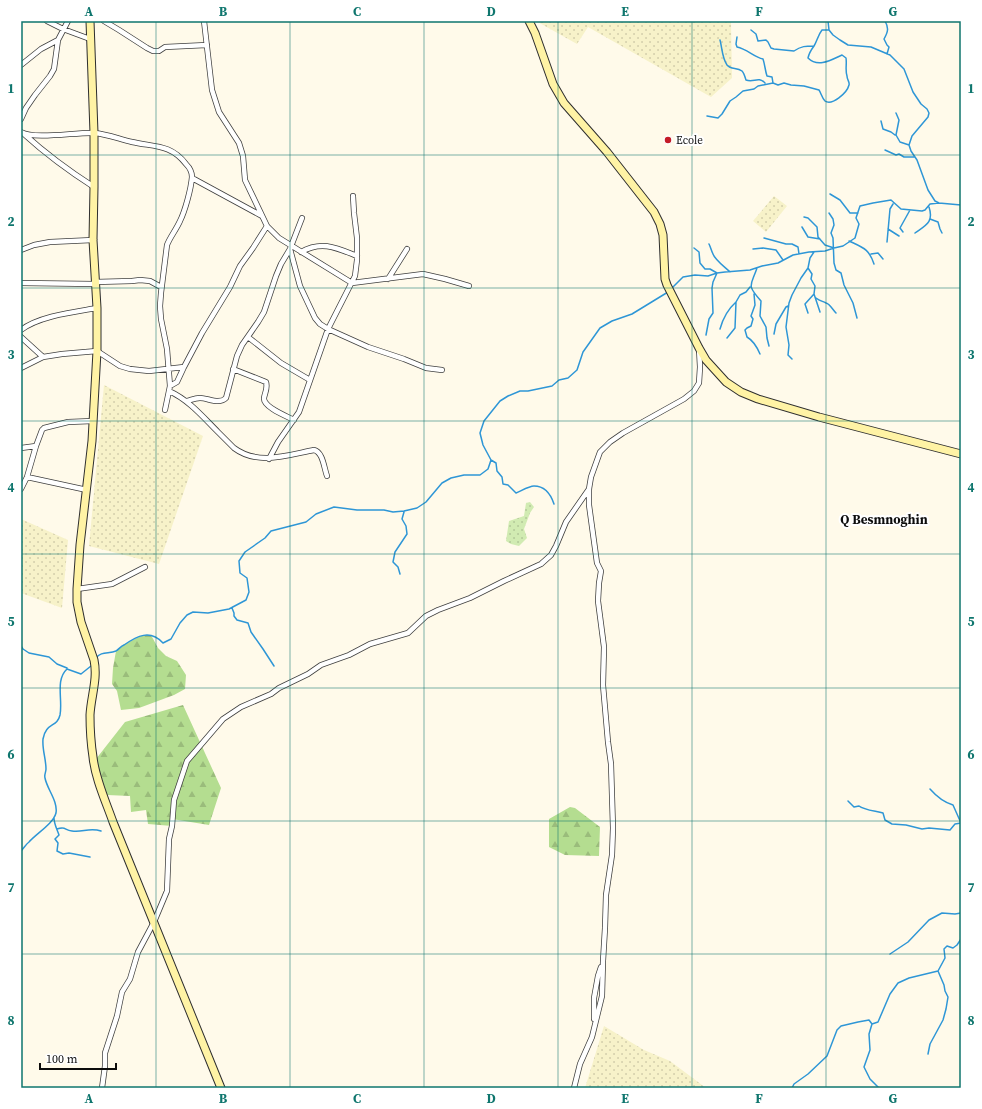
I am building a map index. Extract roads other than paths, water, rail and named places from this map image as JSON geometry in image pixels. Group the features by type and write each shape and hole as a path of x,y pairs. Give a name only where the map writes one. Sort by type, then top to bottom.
{"street":[{"path":"47,21 90,39"},
{"path":"21,119 34,95 50,76 54,68 58,40 68,21"},
{"path":"90,21 94,133 93,240 98,351 92,441 80,545 77,602 81,622 94,660 96,674 90,714 93,758 113,822 221,1088"},
{"path":"104,21 153,51 159,51 165,47 207,45"},
{"path":"204,21 212,90 219,112 238,143 243,156 245,180 262,216 267,226 279,238 291,248 301,252 352,283 423,274 470,286"},
{"path":"529,21 535,33 553,84 564,103 608,152 654,212 660,224 663,235 665,279 670,293 698,348 726,382 741,392 752,396 819,416 961,454"},
{"path":"21,65 41,49 58,40"},
{"path":"22,133 40,135 94,133 163,147 176,153 191,170 192,178 180,221 167,246 161,287 160,306 168,368 169,389 165,410"},
{"path":"22,133 47,154 94,187"},
{"path":"192,178 262,216"},
{"path":"269,459 299,412 328,330 355,276 357,238 353,196"},
{"path":"187,402 200,398 223,401 226,398 237,356 242,345 264,312 276,276 281,264 291,248 302,218"},
{"path":"169,389 177,382 202,332 230,287 240,266 267,226"},
{"path":"21,250 34,245 50,242 93,240"},
{"path":"301,252 315,246 321,246 331,247 357,256"},
{"path":"291,248 300,286 315,318 320,324 328,330 368,347 426,368 442,370"},
{"path":"388,279 407,249"},
{"path":"21,283 95,283 140,280 150,281 161,287"},
{"path":"21,330 28,325 50,317 97,308"},
{"path":"21,337 43,357"},
{"path":"248,337 281,363 310,380"},
{"path":"574,1088 580,1064 592,1037 602,996 606,895 612,855 610,758 603,685 604,647 598,601 601,571 596,563 589,505 591,477 600,452 610,442 622,433 684,399 694,391 699,383 700,367 698,348"},
{"path":"21,368 43,357 98,351 120,366 130,369 149,371 184,367"},
{"path":"233,369 266,382 267,386 264,398 266,404 294,420"},
{"path":"169,389 187,402 238,452 254,457 269,459 314,450 321,455 327,476"},
{"path":"21,488 27,477 36,446 44,428 68,422 93,421"},
{"path":"21,448 36,446"},
{"path":"27,477 87,490"},
{"path":"102,1088 105,1053 122,992 130,979 138,952 154,922 167,891 169,838 172,826 174,800 187,761 223,719 241,707 271,694 279,688 308,674 321,665 349,655 370,644 408,633 426,616 470,598 504,580 541,564 551,555 566,522 589,489"},
{"path":"77,589 112,584 145,567"},
{"path":"594,1028 594,998 598,976 603,961"}],"waterway":[{"path":"828,21 829,30 840,40 848,45 871,47 890,55 904,69 913,92 929,113 928,117 912,136 909,145 911,151 917,160 928,190 935,201 939,203 961,205"},
{"path":"885,21 888,30 884,39 889,47 887,54"},
{"path":"751,30 756,34 758,41 766,40 771,48 774,49 794,51 799,48 814,46"},
{"path":"707,116 718,118 730,101 743,91 773,83 778,85 784,83 804,86 819,90 824,100 828,102 839,98 848,88 849,84 846,72 846,58 842,55 820,63 812,61 808,58 819,34 822,30 829,30"},
{"path":"737,37 737,47 763,59 767,76 772,77 773,83"},
{"path":"720,40 724,59 729,67 742,71 746,80 760,80 765,83"},
{"path":"896,113 899,120 896,135 900,142 909,145"},
{"path":"881,121 883,129 895,135"},
{"path":"885,150 904,157 915,157"},
{"path":"830,194 840,200 850,213 858,213"},
{"path":"672,288 683,277 695,275 708,276 717,273 750,270 778,263 793,255 825,251 843,246 855,238 859,224 856,218 860,206 891,200 901,209 922,211 925,210 930,204 939,203"},
{"path":"887,242 890,209 893,204"},
{"path":"915,233 930,220 929,207"},
{"path":"903,232 900,228 910,210"},
{"path":"829,213 833,219 834,225 831,233 833,238 834,263 836,270 841,273 844,285 853,303 857,318"},
{"path":"804,217 808,218 817,227 818,237 825,245 834,248"},
{"path":"930,219 938,222 942,233"},
{"path":"802,227 808,237 820,239"},
{"path":"888,229 899,236"},
{"path":"764,238 786,244 792,244 798,247 799,254"},
{"path":"849,241 859,245 868,252 874,264"},
{"path":"709,244 716,259 730,272"},
{"path":"694,248 699,252 700,263 705,269 710,269 717,273 712,288 713,313 709,319 706,335"},
{"path":"753,249 763,248 776,250 783,260"},
{"path":"792,359 788,355 789,345 786,327 789,303 801,278 808,268 810,258 814,252"},
{"path":"871,254 878,253 883,259"},
{"path":"757,268 751,285 753,291 761,301 760,316 766,327 769,346"},
{"path":"808,268 812,274 811,279 815,286 814,294 820,312"},
{"path":"727,338 735,328 736,302 740,295 746,292 750,287"},
{"path":"96,658 103,654 116,651 134,639 144,635 153,636 163,643 171,639 180,623 187,615 193,612 208,613 229,609 246,600 249,592 247,578 240,573 239,561 245,552 265,538 271,531 306,522 316,514 334,507 357,510 384,510 393,512 417,508 426,502 442,483 451,478 464,475 480,475 488,469 491,460 483,445 480,433 484,421 500,401 520,391 528,391 552,386 559,380 568,378 577,370 583,352 600,328 612,321 632,314 668,292"},
{"path":"754,294 755,305 751,316 753,319 751,326 745,330 747,337 752,340 760,354"},
{"path":"808,313 805,304 814,294"},
{"path":"816,298 829,305 836,313"},
{"path":"720,329 726,314 736,302"},
{"path":"774,334 776,324 788,306"},
{"path":"491,460 496,463 497,471 502,477 503,484 508,485 516,493 532,486 538,486 549,494 554,504"},
{"path":"400,574 398,567 393,562 395,552 407,534 406,526 402,519 404,512"},
{"path":"232,608 234,616 237,620 248,623 251,632 274,666"},
{"path":"21,646 29,653 49,657 57,664 67,668"},
{"path":"21,851 52,821 56,813 54,800 45,777 46,765 43,739 46,730 59,719 61,709 61,679 67,669 81,674 91,666"},
{"path":"930,789 940,799 953,805 961,823"},
{"path":"848,801 854,807 859,806 883,813 885,820 892,824 906,825 922,829 929,828 950,830 955,824 961,823"},
{"path":"54,818 59,835 55,839 58,843 57,851 63,854 69,853 90,857"},
{"path":"57,829 64,828 69,831 101,831"},
{"path":"890,954 908,942 929,920 942,913 961,913"},
{"path":"792,1088 794,1084 808,1074 827,1056 837,1030 841,1026 869,1020 872,1024 878,1022 890,994 898,983 909,978 938,971 945,958 944,949 947,946 953,948 961,939"},
{"path":"928,1054 930,1044 943,1020 948,997 938,971"},
{"path":"872,1024 869,1034 870,1050 864,1067 870,1079 879,1088"}],"place":[{"name":"Ecole","path":"668,140"}],"district":[{"name":"Q Besmnoghin","path":"884,519"}]}
